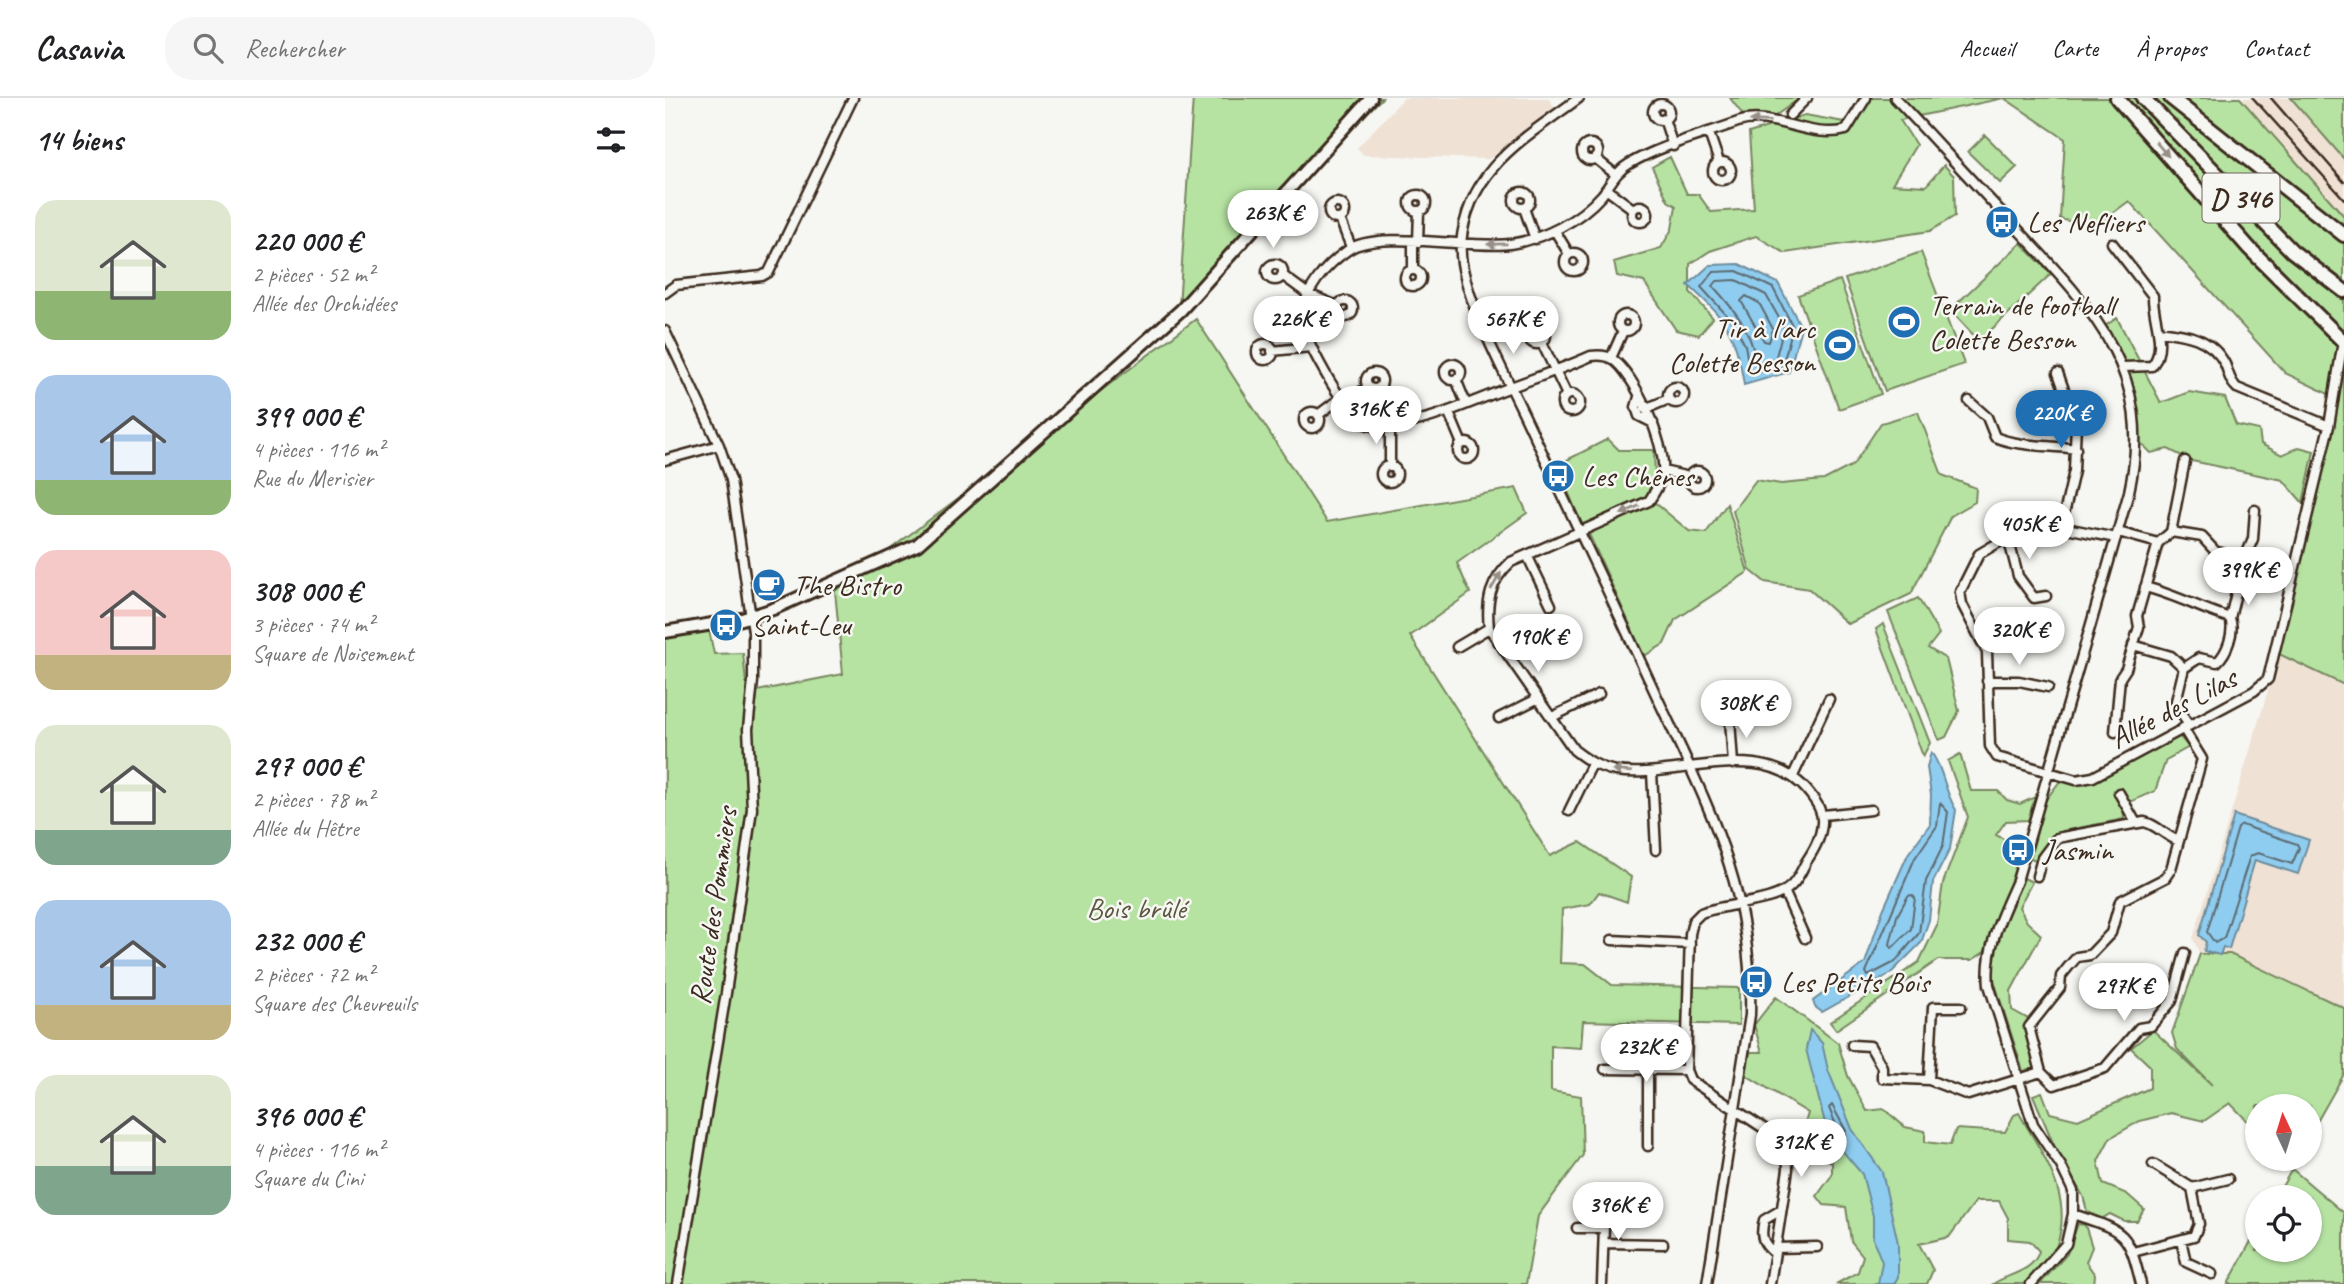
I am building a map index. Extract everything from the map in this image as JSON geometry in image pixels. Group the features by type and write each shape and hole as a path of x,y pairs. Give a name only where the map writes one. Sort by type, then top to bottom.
{"main road":[{"path":"665,632 751,615 846,579 917,545 1181,310 1371,98"},
{"path":"2117,98 2249,248 2344,339"},
{"name":"D 346","path":"2143,98 2292,251 2344,291"},
{"path":"2171,98 2344,235"}],"street":[{"path":"665,293 676,285 762,276 769,272 853,98"},
{"path":"1579,98 1511,148 1487,172 1467,212 1461,258 1469,290 1511,387 1716,825 1742,902 1750,1004 1736,1109 1707,1284"},
{"path":"1790,115 1807,98"},
{"path":"1770,1284 1788,1169 1782,1144 1736,1109 1690,1080 1686,1070 1690,944 1693,921 1701,913 1791,887 1814,849 1821,833 1823,815 1814,799 1793,776 1759,765 1733,764 1652,772 1616,771 1592,764 1574,750 1489,628 1487,608 1490,590 1499,573 1527,555 1650,500 1663,471 1661,444 1654,423 1629,377 1611,358 1591,356 1449,413 1374,426 1361,422 1344,400 1311,347 1301,319 1308,295 1329,264 1351,247 1416,242 1510,244 1535,239 1555,231 1585,212 1606,189 1615,174 1637,160 1742,121 1771,121 1831,134 1846,130 1866,98"},
{"path":"1895,98 2088,305 2112,342 2123,367 2132,405 2135,451 2129,492 2017,881 1991,945 1988,968 1989,985 2033,1124 2069,1181 2073,1214 2066,1244 2031,1284"},
{"path":"1664,119 1673,146"},
{"path":"1709,133 1719,162"},
{"path":"1595,158 1615,174"},
{"path":"1606,189 1633,209"},
{"path":"1524,208 1535,239"},
{"path":"1413,270 1419,211"},
{"path":"1340,219 1351,247"},
{"path":"1555,231 1569,254"},
{"path":"2112,243 2153,296 2153,311 2159,324 2156,361 2152,366 2123,367"},
{"path":"1282,275 1308,295 1337,306"},
{"name":"Route des Pommiers","path":"665,331 719,445 731,480 751,615 753,681 748,730 752,809 726,993 678,1284"},
{"path":"1611,358 1623,331"},
{"path":"2159,331 2196,335 2224,361 2232,383 2237,388 2329,426"},
{"name":"Allée des Lilas","path":"1987,681 1990,746 1994,755 2076,780 2093,777 2254,691 2268,679 2329,426 2344,339"},
{"path":"1542,343 1567,395"},
{"path":"1272,351 1311,347"},
{"path":"2058,373 2075,423 2076,449 2074,471 2061,527"},
{"path":"1456,379 1467,404"},
{"path":"1318,415 1368,386"},
{"path":"1639,397 1636,407 1639,416 1654,423"},
{"path":"1645,409 1669,399"},
{"path":"1969,401 1987,417 1995,437 2011,444 2038,443 2076,449"},
{"path":"1449,413 1462,444"},
{"path":"1390,425 1390,467"},
{"path":"665,460 719,445"},
{"path":"2115,732 2120,678 2126,669 2133,645 2145,587 2158,543 2171,531 2185,461"},
{"path":"1663,471 1689,477"},
{"path":"2185,953 2172,1001 2151,1026 2139,1028 2105,1068 2054,1084 2041,1072 2029,1027 2060,988 2061,976 2077,957 2090,955 2111,933 2120,901 2168,874 2202,759 2175,701 2184,668 2199,658 2217,662 2223,656 2233,626 2230,618 2244,560 2253,538 2255,510"},
{"path":"2048,687 2019,681 1987,681 1987,652 1962,604 1960,592 1979,554 2008,537 2061,527 2158,543"},
{"path":"2171,531 2202,537 2215,551 2244,560"},
{"path":"2008,537 2018,576 2033,598 2046,596"},
{"path":"1527,555 1551,605"},
{"path":"2145,587 2174,594 2202,606 2207,611 2230,618"},
{"path":"1457,647 1489,628"},
{"path":"2133,645 2171,656 2184,668"},
{"path":"1552,717 1599,694"},
{"path":"1499,718 1537,699"},
{"path":"1793,776 1829,699"},
{"path":"1730,719 1733,764"},
{"path":"1569,811 1592,764"},
{"path":"1652,772 1656,850"},
{"path":"2119,793 2136,823"},
{"path":"1823,815 1871,810"},
{"path":"2037,876 2042,858 2057,838 2136,823 2152,824 2163,835 2179,841"},
{"path":"1784,891 1805,938"},
{"path":"1612,940 1690,944"},
{"path":"1929,1080 1933,1006 1961,1007"},
{"path":"1852,1045 1870,1046 1882,1067 1882,1077 1929,1080 1968,1095 2041,1072"},
{"path":"1605,1069 1686,1070"},
{"path":"1648,1069 1649,1146"},
{"path":"2153,1164 2192,1188 2228,1178"},
{"path":"2133,1252 2194,1236 2199,1224 2192,1188"},
{"path":"1602,1284 1605,1198"},
{"path":"1781,1210 1764,1220 1760,1233 1765,1245 1775,1251 1817,1247"},
{"path":"2073,1214 2122,1234 2133,1252 2141,1284"},
{"path":"1577,1228 1604,1228"},
{"path":"2181,1240 2186,1262 2212,1274"},
{"path":"1604,1243 1663,1244"}],"shaded area":[{"path":"1404,98 1548,98 1555,108 1489,159 1364,155 1357,148"},
{"path":"2240,98 2291,98 2344,159 2344,216"},
{"path":"2279,654 2344,685 2344,1008 2230,954 2200,954 2193,939"}],"green space":[{"path":"1193,98 1382,98 1179,307"},
{"path":"1730,98 1800,98 1775,116 1743,115"},
{"path":"1859,98 2004,98 1900,120 1916,145 1892,184 1926,186 1944,165 1954,176 1955,216 1930,231 1785,253 1756,236 1710,251 1690,264 1690,292 1713,318 1699,335 1676,330 1644,282 1617,276 1614,262 1661,248 1672,229 1676,206 1668,201 1652,167 1670,157 1687,194 1698,194 1711,212 1754,209 1749,133 1805,115 1850,123"},
{"path":"2004,98 2240,98 2344,216 2344,685 2279,654 2339,399 2285,373 2129,201 2094,227 2060,219 2065,139"},
{"path":"2291,98 2344,98 2344,159"},
{"path":"1985,135 2017,167 2000,183 1968,152"},
{"path":"2021,243 2051,274 1979,341 1950,310"},
{"name":"Terrain de football Colette Besson","path":"1921,252 1964,364 1885,391 1845,279"},
{"name":"Tir à l'arc Colette Besson","path":"1840,280 1881,394 1839,409 1798,295"},
{"path":"2117,318 2161,403 2189,392 2225,398 2236,425 2259,430 2261,444 2282,455 2299,447 2314,451 2303,503 2283,480 2192,461 2168,449 2151,453 2140,442 2130,379 2120,351 2105,326"},
{"name":"Bois brûlé","path":"1196,319 1327,522 1516,488 1527,513 1457,563 1470,593 1410,636 1550,856 1580,842 1631,877 1627,902 1599,892 1590,904 1562,909 1560,963 1585,964 1612,985 1739,988 1739,1025 1583,1021 1581,1048 1551,1046 1551,1091 1581,1096 1583,1155 1538,1216 1526,1284 665,1284 665,636 709,630 714,654 743,653 747,693 843,674 835,591"},
{"path":"1918,412 1942,475 1976,488 1975,502 1951,516 1911,594 1848,624 1809,589 1765,582 1750,570 1733,511 1756,480 1781,484 1824,480 1853,465 1881,423"},
{"path":"1608,439 1619,450 1654,450 1655,478 1646,496 1582,525 1557,465"},
{"path":"1653,501 1689,531 1706,533 1727,504 1748,572 1675,620 1664,644 1644,656 1588,532"},
{"path":"1918,598 1939,634 1928,648 1946,659 1959,711 1946,737 1939,740 1888,612"},
{"path":"1883,624 1930,743 1923,756 1876,629"},
{"path":"2179,736 2189,747 2166,760 2155,791 2123,805 2124,819 2063,831 2036,860 2030,858 2045,801 2060,781 2084,785"},
{"path":"1960,754 1971,791 1998,791 2007,800 2020,804 2035,797 2028,820 2006,821 1996,835 2022,849 1986,951 1972,960 1938,960 1836,1030 1830,1022 1919,962 1937,925 1943,883 1968,817 1948,761"},
{"path":"2024,878 2032,882 2019,907 2027,922 2041,935 2011,991 2012,1010 2028,1019 2036,1069 2023,1071 1991,971 2002,928"},
{"path":"2200,954 2230,954 2344,1008 2344,1074 2322,1113 2322,1094 2245,1094 2245,1119 2230,1103 2204,1121 2171,1113 2140,1121 2110,1138 2098,1161 2103,1184 2127,1194 2144,1209 2137,1221 2124,1221 2110,1214 2101,1219 2087,1211 2083,1196 2056,1150 2033,1095 2042,1092 2050,1113 2078,1120 2150,1088 2150,1066 2131,1048 2153,1030 2212,1085 2177,1049 2172,1033"},
{"path":"1776,997 1838,1043 1848,1076 1867,1111 1884,1109 1905,1127 1925,1131 1925,1142 1950,1145 1956,1129 2005,1132 2014,1115 2019,1113 2053,1176 2061,1209 2061,1226 2055,1249 2029,1284 1993,1284 2032,1264 2039,1251 2030,1241 2008,1239 2008,1218 1999,1201 1976,1201 1949,1237 1919,1244 1933,1270 1927,1284 1836,1284 1858,1272 1863,1256 1851,1241 1846,1207 1824,1205 1817,1196 1832,1175 1832,1162 1803,1149 1802,1134 1808,1113 1746,1075 1750,1052 1762,1052 1754,1025"},
{"path":"2291,1171 2294,1171 2311,1185 2283,1185"},
{"path":"2322,1194 2344,1213 2344,1284 2228,1284 2245,1252 2245,1262 2322,1262"},
{"path":"2078,1224 2085,1225 2092,1247 2086,1262 2095,1275 2094,1284 2040,1284 2067,1254"}],"water":[{"path":"1739,264 1778,283 1801,327 1789,372 1744,385 1737,352 1728,329 1712,308 1688,285 1710,265"},
{"path":"1931,752 1956,810 1950,849 1933,882 1929,920 1921,943 1890,974 1822,1012 1815,1007 1813,1001 1865,963 1883,910 1908,854 1930,824 1931,795 1927,767"},
{"path":"2234,815 2309,840 2298,874 2255,860 2229,949 2223,947 2220,955 2204,951 2206,942 2199,935"},
{"path":"1810,1030 1822,1043 1828,1070 1852,1129 1882,1172 1898,1243 1898,1277 1894,1284 1878,1284 1882,1262 1873,1239 1873,1216 1862,1174 1839,1147 1825,1123 1806,1049"}],"railway":[{"path":"2253,98 2344,199"},
{"path":"2271,98 2344,182"}],"place":[{"name":"Les Nefliers","path":"2002,222"},
{"name":"Terrain de football Colette Besson","path":"1904,322"},
{"name":"Tir à l'arc Colette Besson","path":"1840,345"},
{"name":"Les Chênes","path":"1558,476"},
{"name":"The Bistro","path":"769,585"},
{"name":"Saint-Leu","path":"726,625"},
{"name":"Jasmin","path":"2018,850"},
{"name":"Les Petits Bois","path":"1756,982"}]}
